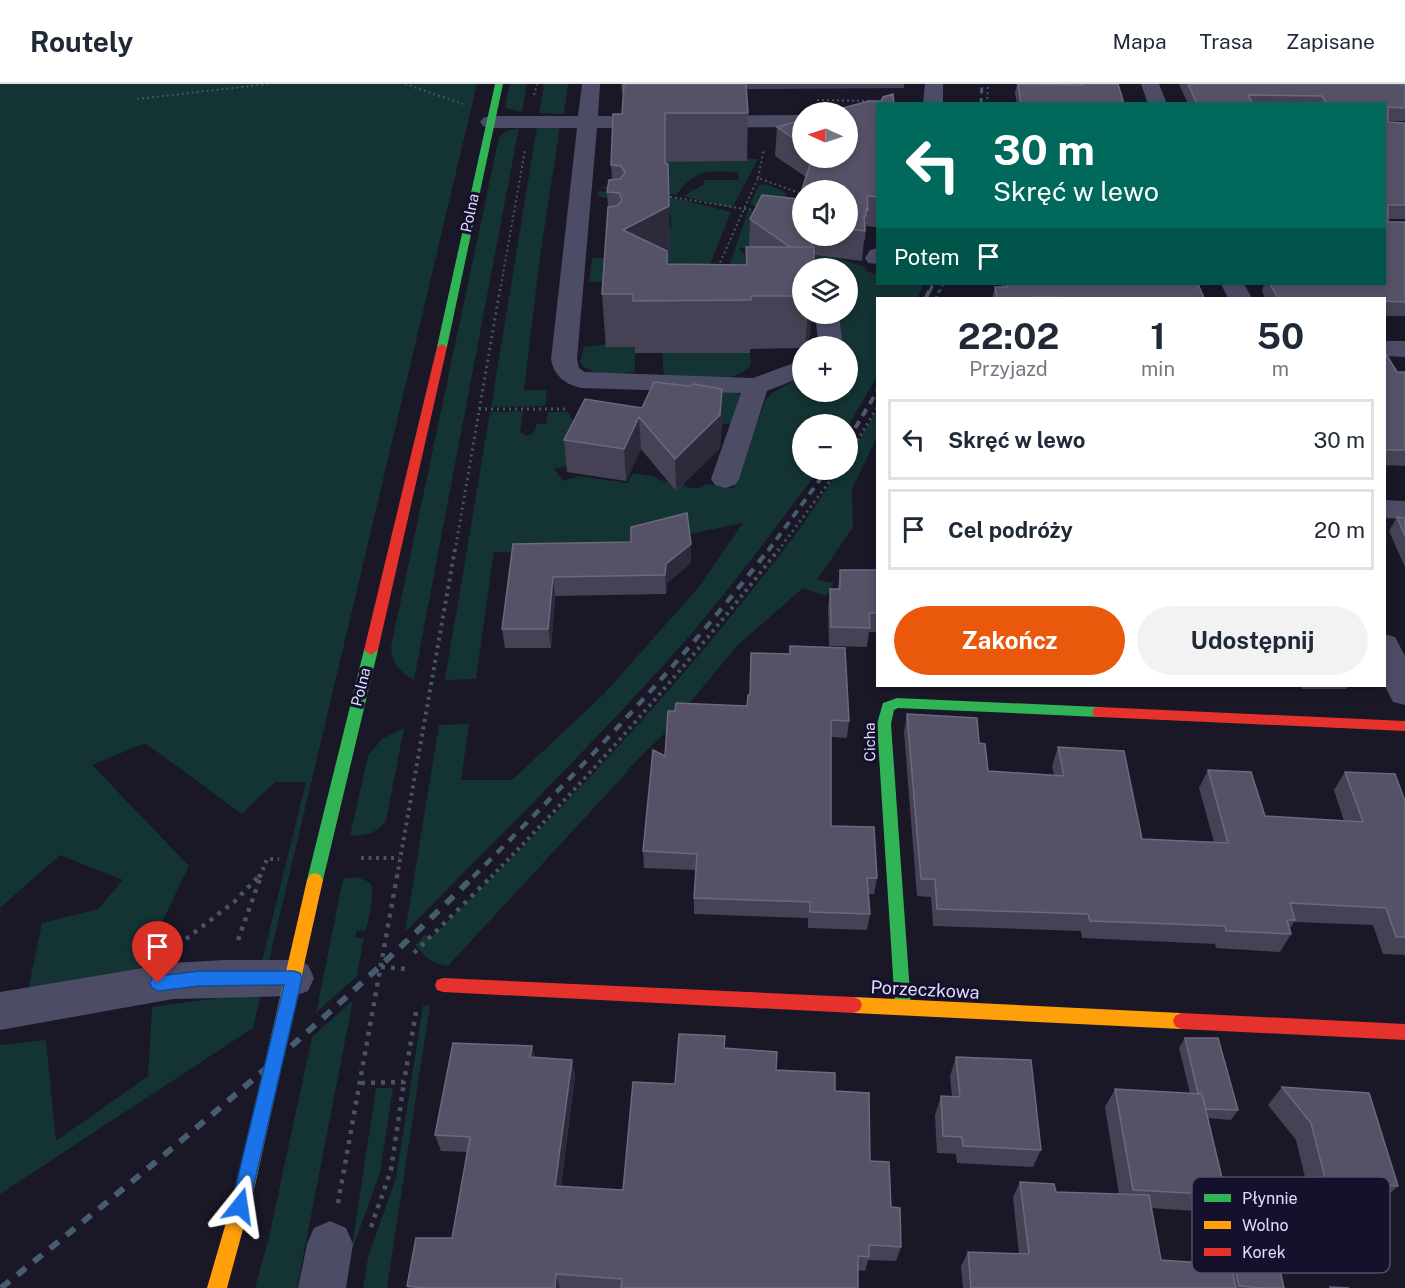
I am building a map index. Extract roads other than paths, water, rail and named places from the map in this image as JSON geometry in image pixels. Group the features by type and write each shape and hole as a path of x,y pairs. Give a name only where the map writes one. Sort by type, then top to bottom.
{"street":[{"name":"Polna","path":"217,1288 246,1185 455,289 499,84"},
{"path":"591,84 592,136 587,222 565,366 572,376 581,380 756,386 792,373"},
{"path":"1150,84 1157,102"},
{"path":"492,116 592,136 792,122"},
{"path":"1386,348 1405,349"},
{"path":"633,409 639,382"},
{"path":"725,479 756,386"},
{"path":"1386,509 1405,510"},
{"path":"1386,650 1405,693"},
{"name":"Cicha","path":"903,1007 884,724 888,707 891,705 909,703 1405,726"},
{"path":"0,1011 172,981 216,978 294,978"},
{"name":"Porzeczkowa","path":"443,985 1405,1032"},
{"path":"322,1288 349,1240"}],"railway":[{"path":"981,102 982,84"},
{"path":"930,291 933,285"},
{"path":"926,297 930,289"},
{"path":"858,423 876,393"},
{"path":"768,551 820,480"},
{"path":"473,877 663,677 769,549"},
{"path":"1,1288 243,1088 361,984 473,877"}]}
